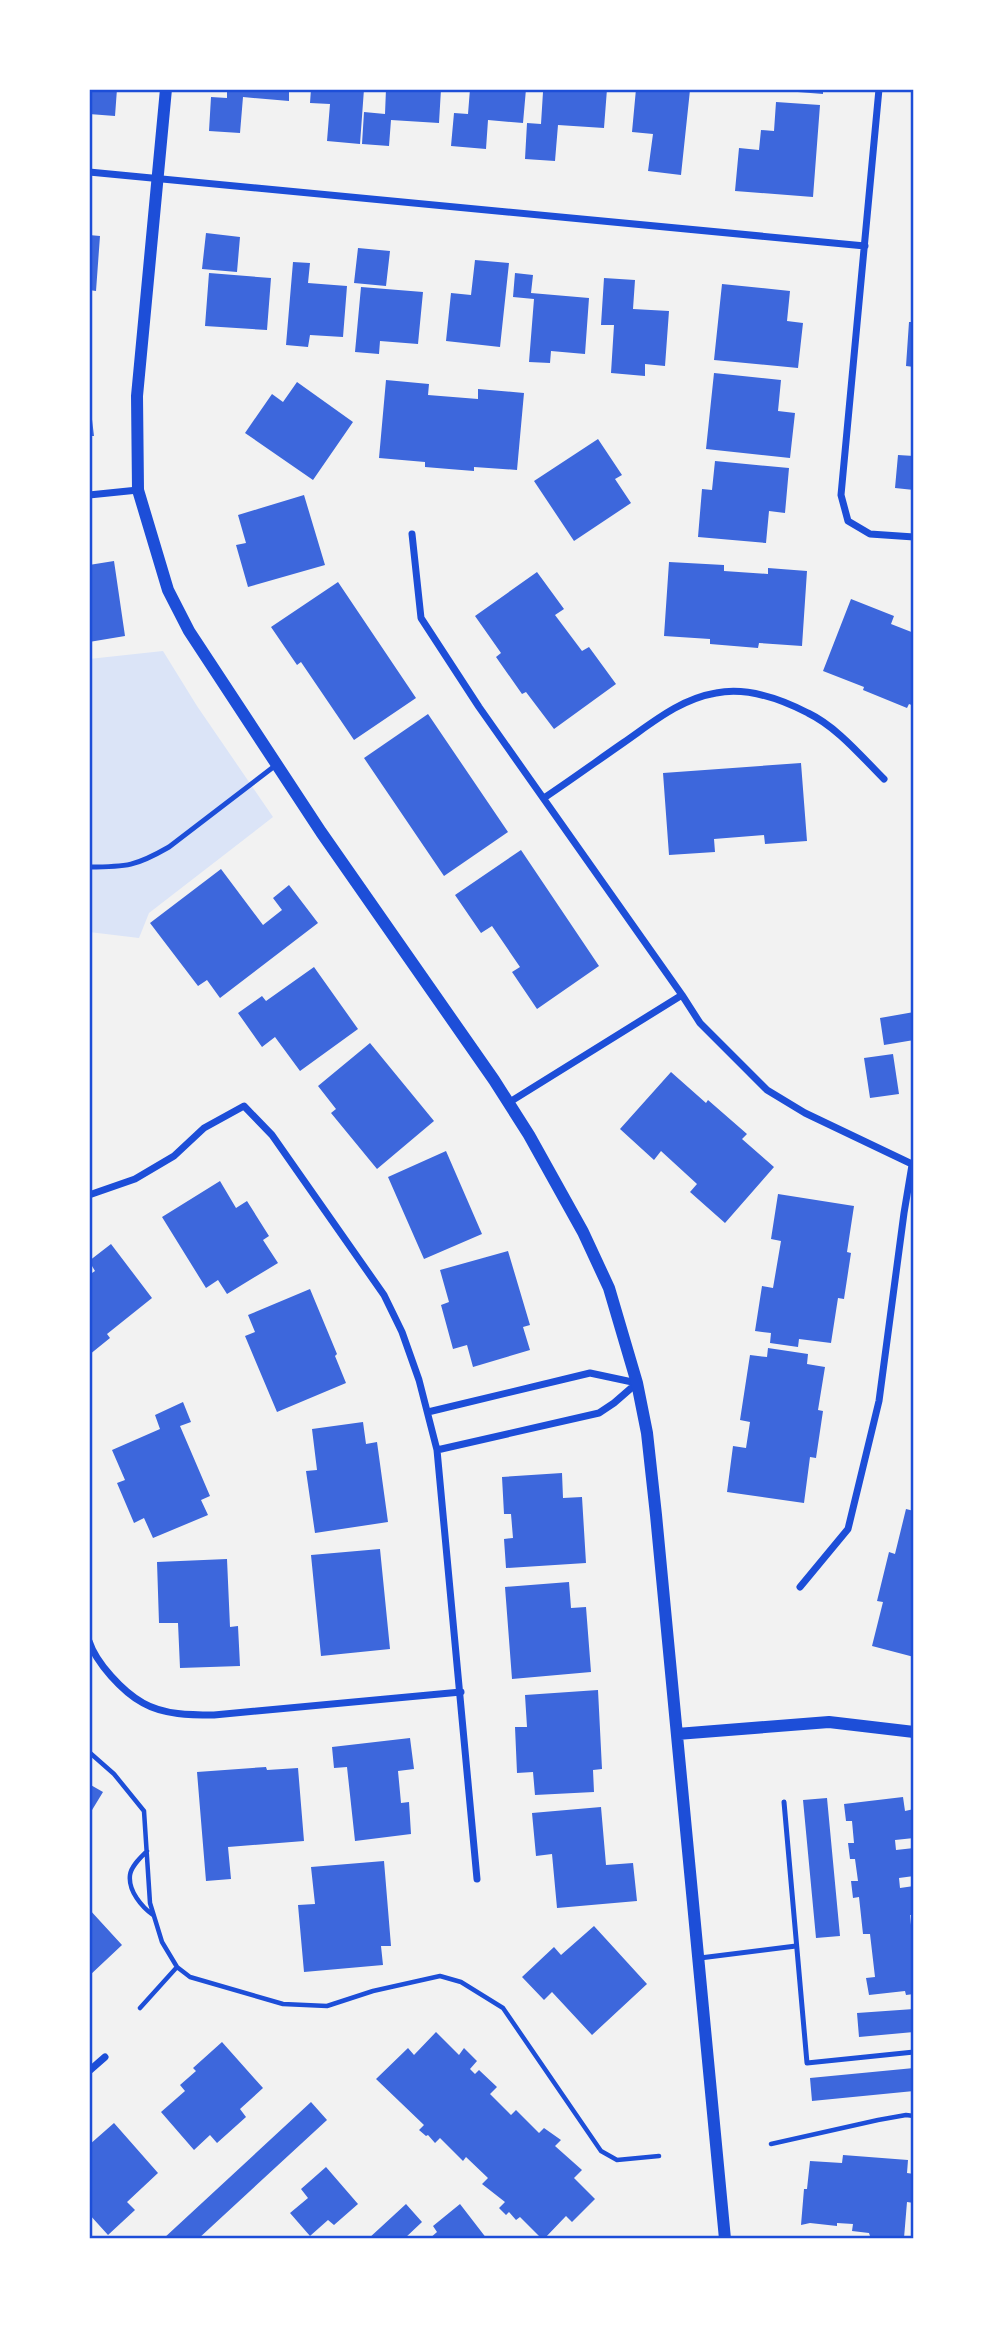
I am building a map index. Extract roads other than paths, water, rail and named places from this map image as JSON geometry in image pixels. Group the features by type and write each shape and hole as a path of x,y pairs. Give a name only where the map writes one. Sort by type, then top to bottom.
{"street":[{"path":"166,89 137,396 138,490 168,590 230,697 508,1103 583,1232 604,1277 637,1383 647,1433 725,2239"},
{"path":"879,89 841,495 848,521 870,534 914,537"},
{"path":"89,172 865,246"},
{"path":"89,495 138,490"},
{"path":"412,534 421,618 479,707 700,1023 767,1090 805,1113 913,1165 879,1401 848,1529 800,1587"},
{"path":"544,798 687,701 716,693 743,691 809,713 842,737 884,779"},
{"path":"508,1103 682,995"},
{"path":"89,1195 135,1179 174,1156 204,1128 244,1106 272,1135 384,1295 402,1332 428,1412 437,1450 477,1879"},
{"path":"428,1412 590,1373 637,1383"},
{"path":"437,1450 599,1413 637,1383"},
{"path":"89,1641 93,1653 111,1677 144,1704 183,1715 214,1715 460,1692"},
{"path":"677,1734 829,1721 914,1732"},
{"path":"89,2071 106,2057"}],"lane":[{"path":"89,867 136,864 169,847 276,765"},
{"path":"784,1802 807,2063 914,2052"},
{"path":"699,1958 796,1946"}]}
